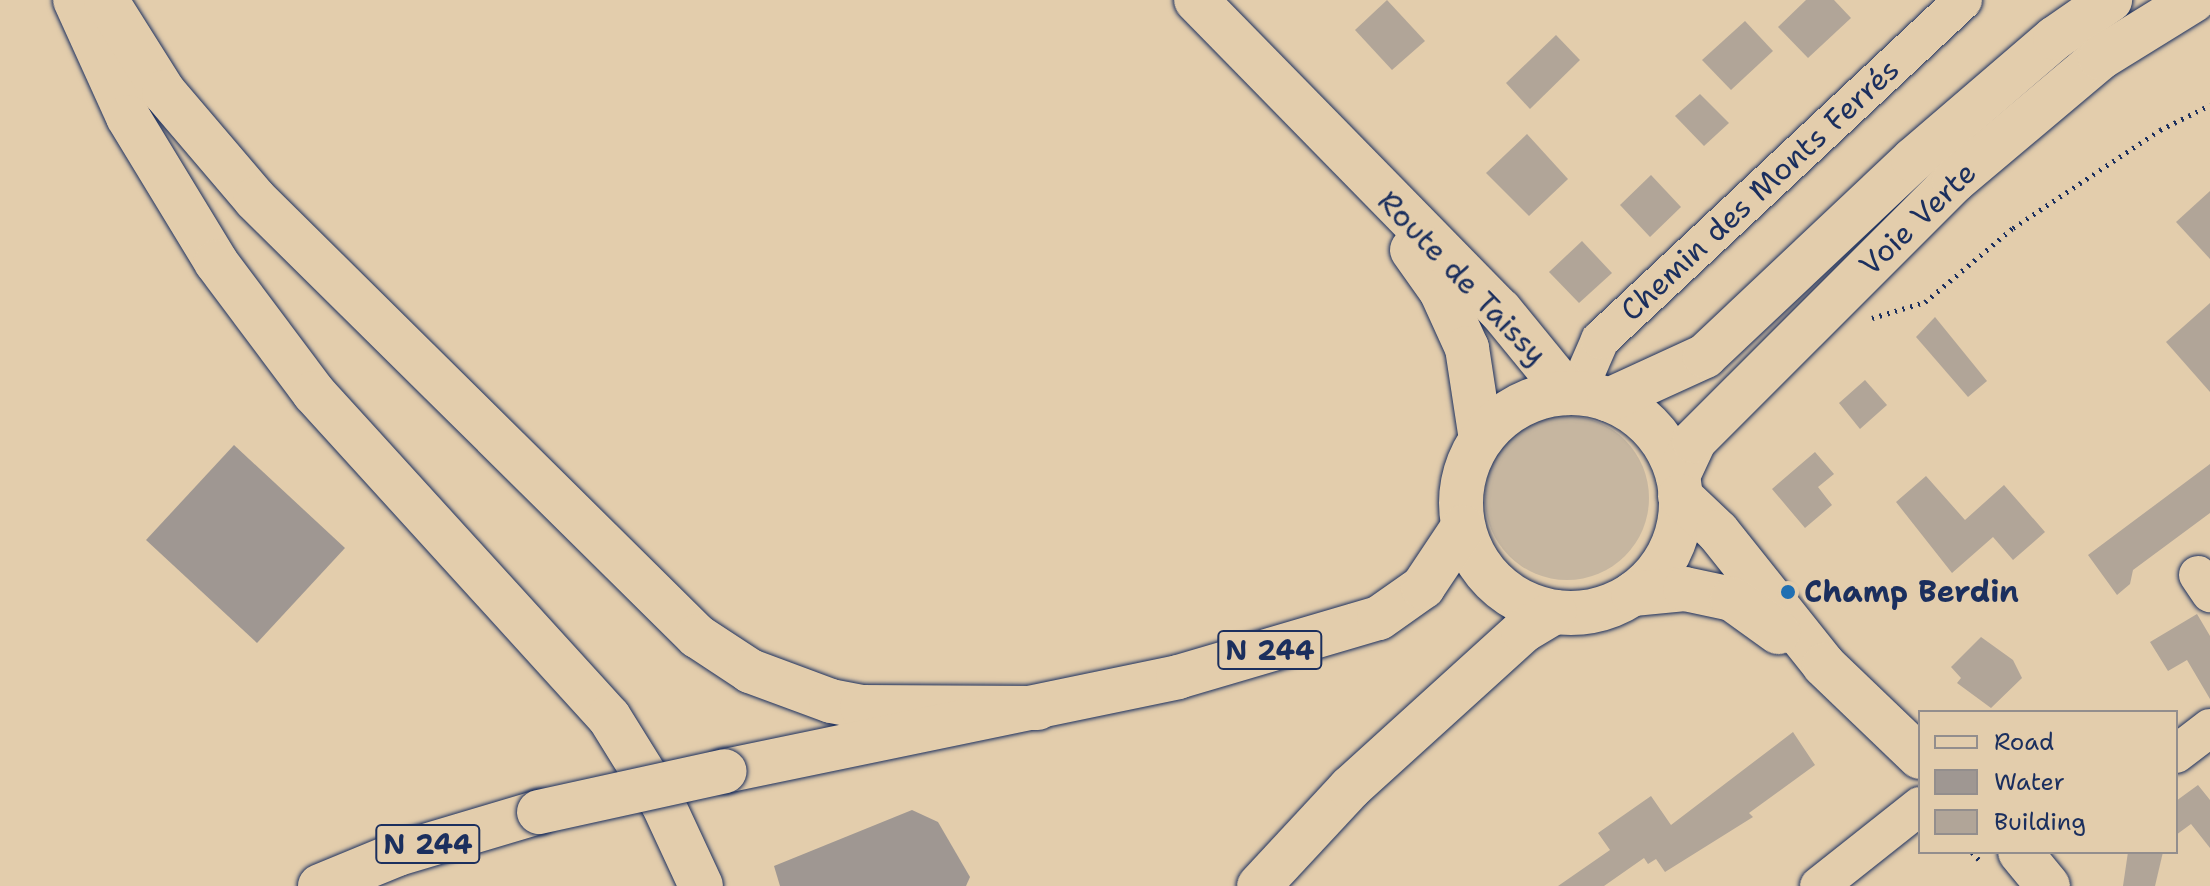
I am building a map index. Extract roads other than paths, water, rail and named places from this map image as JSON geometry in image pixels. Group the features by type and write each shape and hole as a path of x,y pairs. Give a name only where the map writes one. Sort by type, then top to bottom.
{"main road":[{"path":"75,0 128,117 216,262 314,393 609,717 663,804 701,886"},
{"path":"106,0 164,92 255,199 697,636 750,671 831,701 862,707 1038,708"},
{"name":"Route de Taissy","path":"1196,0 1353,166 1585,395"},
{"name":"Voie Verte","path":"1585,395 1705,356 1913,160 2055,38 2110,0"},
{"name":"Voie Verte","path":"1679,486 1694,441 1954,181 2076,78 2194,0"},
{"name":"Route de Taissy","path":"1353,166 1447,305 1467,348 1481,439"},
{"path":"1555,612 1506,592 1486,574 1463,527 1467,466 1481,439 1519,406 1585,395 1655,435 1679,486 1824,665 1918,755"},
{"path":"1633,594 1670,551 1679,486"},
{"name":"N 244","path":"320,886 398,854 539,812 1178,677 1379,618 1423,587 1463,527"},
{"path":"1259,886 1350,788 1523,631 1555,612 1608,606 1633,594 1685,589 1732,599 1824,665"}],"street":[{"name":"Chemin des Monts Ferrés","path":"1585,395 1600,340 1963,0"},
{"path":"2178,752 2210,728"},
{"path":"1819,886 1918,808"}],"water":[{"path":"234,445 345,548 257,643 146,540"},
{"path":"912,810 938,822 970,877 966,886 780,886 774,866"}],"place":[{"name":"Champ Berdin","path":"1788,592"}]}
